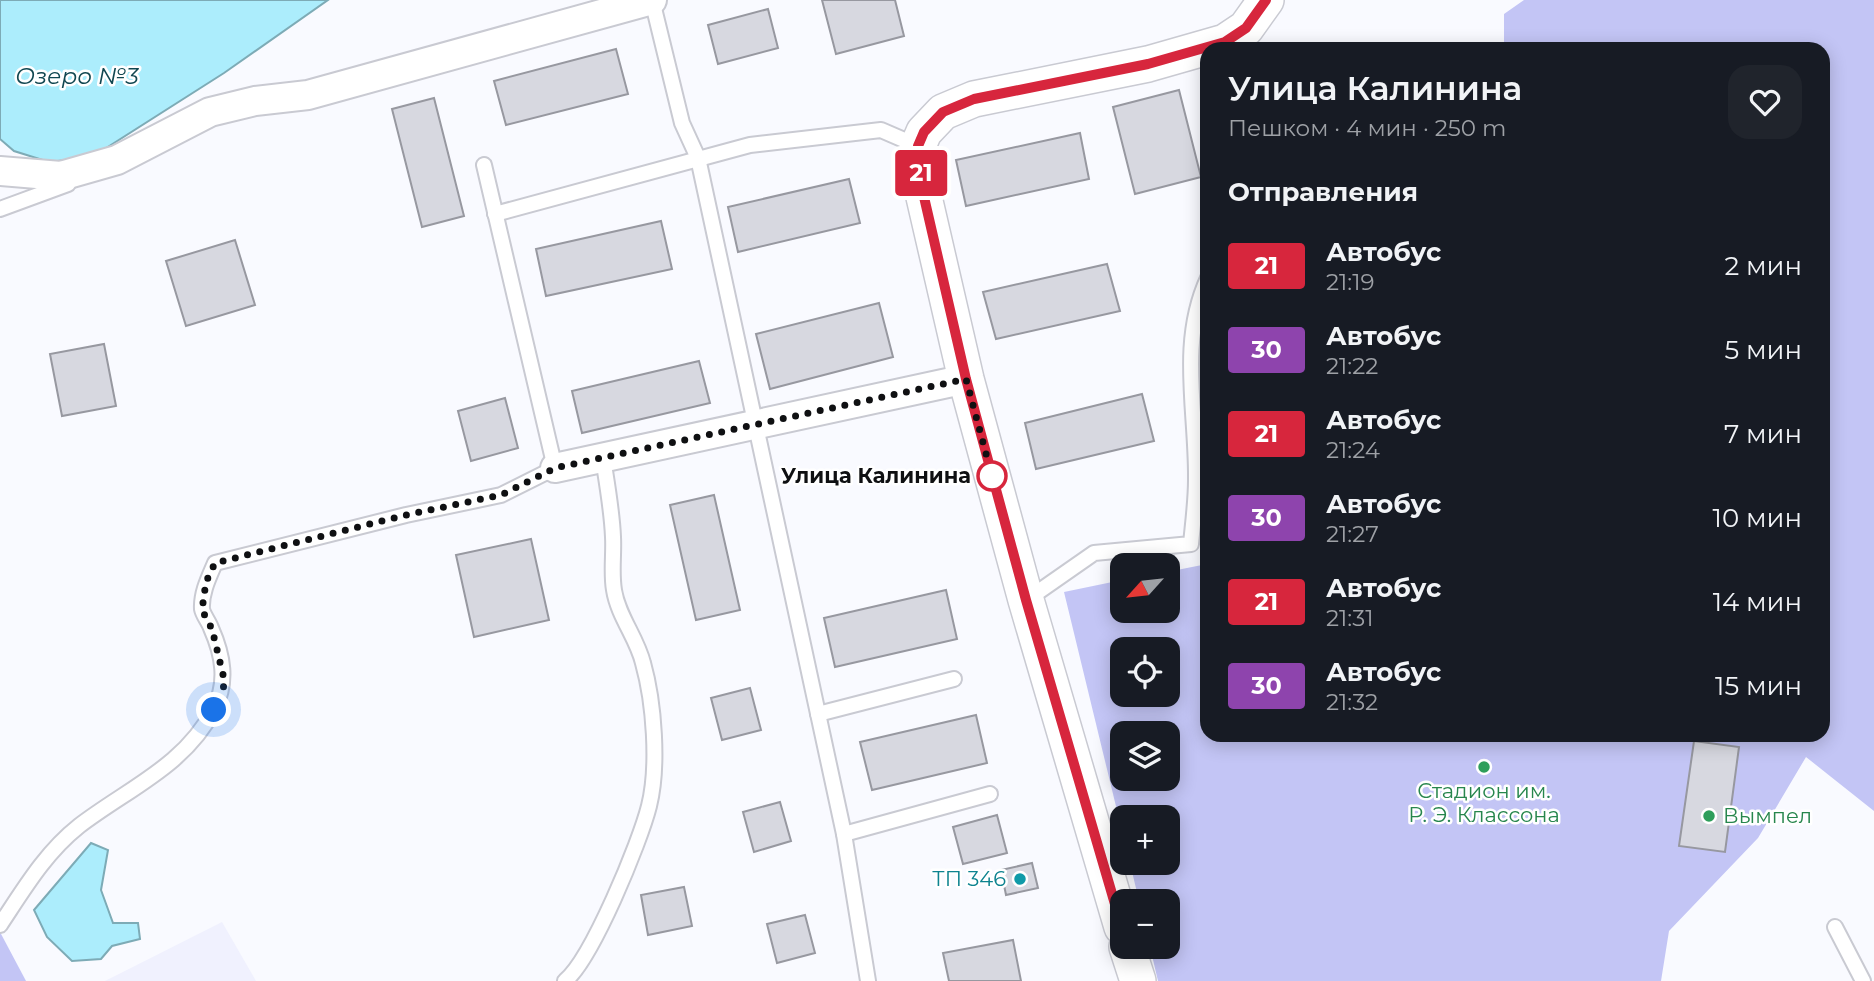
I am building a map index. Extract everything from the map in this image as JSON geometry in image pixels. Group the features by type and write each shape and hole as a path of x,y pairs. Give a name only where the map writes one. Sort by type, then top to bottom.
{"street":[{"path":"0,171 61,176 94,168 210,112 255,101 308,95 652,0"},
{"path":"1225,42 1246,28 1266,0"},
{"path":"1111,889 1026,600 966,379 924,197 918,146 924,132 943,112 974,99 1148,64 1200,49"},
{"path":"555,468 757,427 966,379"},
{"path":"1132,959 1138,981"}],"lane":[{"path":"652,0 682,122 698,158 844,834 868,981"},
{"path":"495,214 750,145 881,130 918,146"},
{"path":"0,925 47,855 79,826 134,791 171,762 214,710 225,683 212,629 202,610 206,582 215,563 406,515 501,495 555,468 484,164"},
{"path":"0,209 78,180 94,168"},
{"path":"1026,600 1094,554 1191,544 1196,481 1190,349 1196,304 1200,295"},
{"path":"565,981 593,944 650,805 653,760 651,709 643,662 617,604 613,588 613,536 603,458"},
{"path":"818,714 954,679"},
{"path":"844,834 990,794"},
{"path":"1835,927 1863,981"}],"shaded area":[{"name":"Стадион им. Р. Э. Классона","path":"1524,0 1874,0 1874,811 1806,757 1758,838 1669,931 1661,981 1158,981 1153,959 1180,959 1180,889 1136,889 1133,875 1180,875 1180,805 1116,805 1112,791 1180,791 1180,721 1110,721 1110,782 1064,592 1110,582 1110,623 1180,623 1180,569 1200,565 1200,742 1830,742 1830,42 1504,42 1504,14"},
{"path":"222,922 256,981 105,981"},
{"path":"0,932 26,981 0,981"}],"water":[{"name":"Озеро №3","path":"0,0 328,0 224,73 92,157 49,162 14,151 0,139"},
{"path":"91,843 108,850 101,890 113,923 138,923 140,939 112,946 101,959 72,961 47,937 34,910"}],"building":[{"path":"822,0 895,0 904,36 836,54"},
{"path":"768,9 778,48 718,64 708,25"},
{"path":"616,49 628,94 506,125 494,81"},
{"path":"1179,90 1200,177 1135,194 1113,107"},
{"path":"434,98 464,216 422,227 392,109"},
{"path":"1080,133 1089,179 966,206 956,160"},
{"path":"849,179 860,223 738,252 728,207"},
{"path":"661,221 672,269 546,296 536,249"},
{"path":"235,240 255,305 186,326 166,261"},
{"path":"1107,264 1120,311 996,339 983,292"},
{"path":"879,303 893,357 770,389 756,334"},
{"path":"104,344 116,406 62,416 50,354"},
{"path":"699,361 710,403 582,433 572,391"},
{"path":"1142,394 1154,441 1036,469 1025,423"},
{"path":"505,398 518,448 471,461 458,411"},
{"path":"714,495 740,610 696,620 670,505"},
{"path":"531,539 549,620 474,637 456,555"},
{"path":"946,590 957,639 835,667 824,618"},
{"path":"750,688 761,730 722,740 711,698"},
{"path":"976,715 987,763 872,790 860,742"},
{"path":"1694,742 1739,747 1725,852 1679,846"},
{"path":"780,802 791,841 754,852 743,812"},
{"path":"997,815 1007,853 963,864 953,827"},
{"name":"ТП 346","path":"1032,863 1038,888 1006,895 1001,870"},
{"path":"684,887 692,926 648,935 641,895"},
{"path":"805,915 815,953 777,963 767,924"},
{"path":"1013,940 1021,981 949,981 943,953"}],"bus line":[{"name":"21","path":"1225,42 1246,28 1266,0"},
{"name":"21","path":"1111,889 1026,600 966,379 924,197 918,146 924,132 943,112 974,99 1031,90 1148,64 1200,49"}],"place":[{"name":"Улица Калинина","path":"992,476"},
{"name":"Стадион им. Р. Э. Классона","path":"1484,767"},
{"name":"Вымпел","path":"1709,816"},
{"name":"ТП 346","path":"1020,879"}],"route":[{"path":"214,710 225,683 212,629 202,610 206,582 215,563 406,515 501,495 537,480 555,468 757,427 966,379 993,478 992,476"}]}
